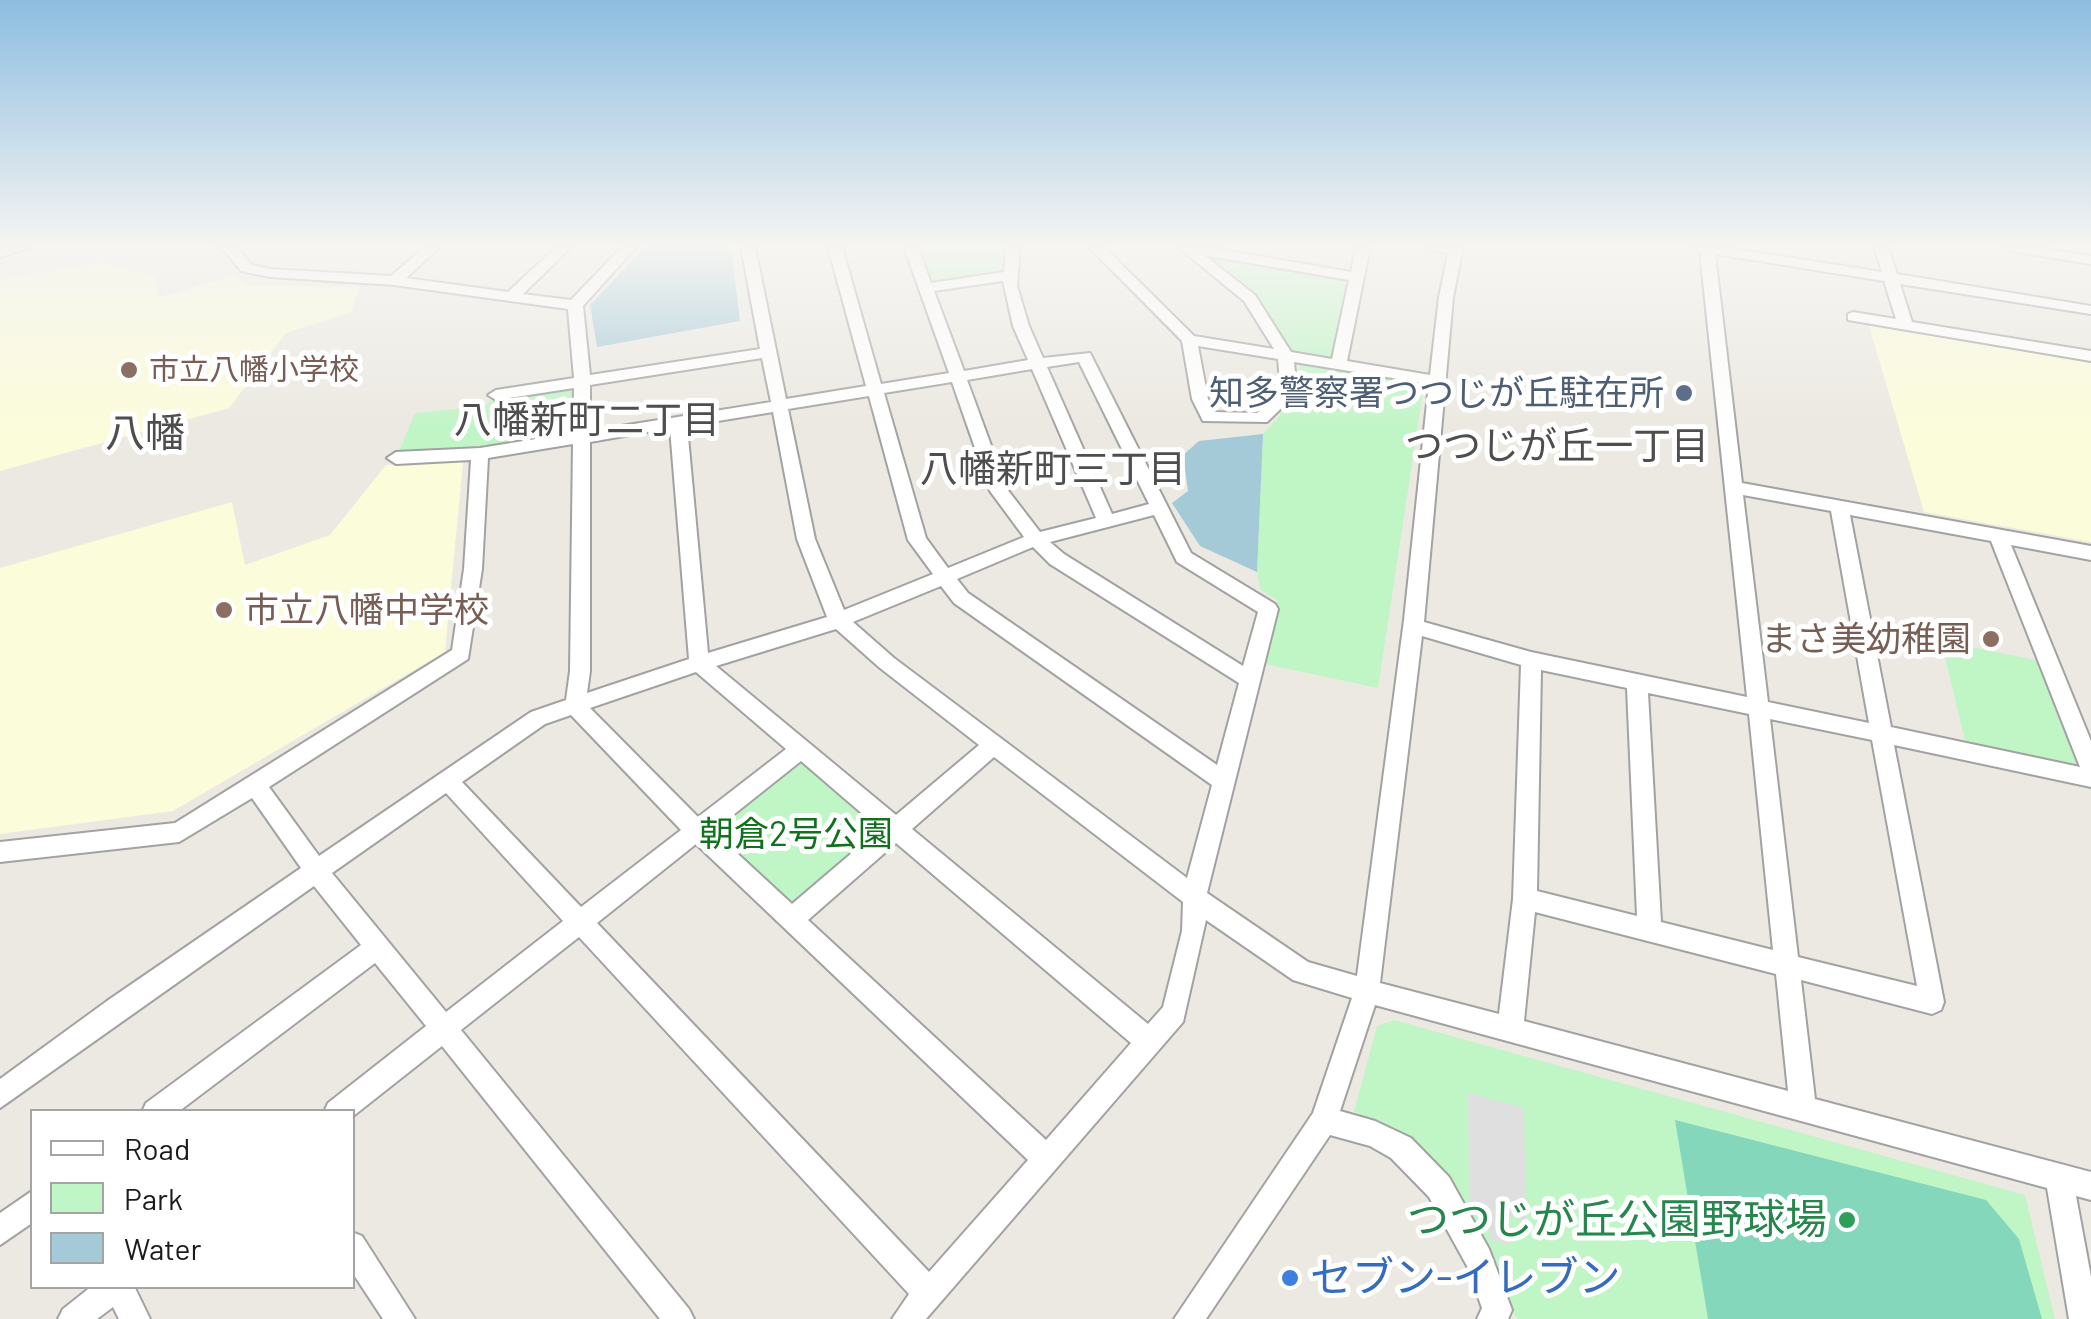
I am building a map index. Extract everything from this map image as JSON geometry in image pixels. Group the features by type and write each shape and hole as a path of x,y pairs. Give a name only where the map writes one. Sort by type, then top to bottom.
{"street":[{"path":"575,706 580,671 578,438 582,380 576,309"},
{"path":"761,309 806,539 838,620 1088,819 1195,894 1240,932 1302,972 2091,1186"},
{"path":"851,309 917,540 961,598 1226,782"},
{"path":"933,309 999,491 1036,539 1058,559 1251,681"},
{"path":"1017,309 1020,326 1108,522"},
{"path":"1158,309 1189,340 1200,398 1209,418 1261,418 1289,393 1286,356 1257,309"},
{"path":"1338,364 1349,309"},
{"path":"1189,1319 1324,1120 1367,991 1413,626 1445,309"},
{"path":"1711,309 1803,1110"},
{"path":"1900,309 1905,325"},
{"path":"1853,317 2091,356"},
{"path":"1189,340 1439,381"},
{"path":"496,395 770,352"},
{"path":"396,458 480,454 1084,356 1184,557 1268,609 1195,894 1194,931 1174,1012 907,1319"},
{"path":"678,422 699,662 1146,1040"},
{"path":"0,852 180,832 460,654 473,569 480,454"},
{"path":"1733,486 2091,552"},
{"path":"1525,899 1932,1002 1838,506"},
{"path":"0,1094 538,718 699,662 838,620 1036,539 1159,508"},
{"path":"1998,535 2091,768"},
{"path":"1413,626 1532,660 2091,778"},
{"path":"1510,1030 1525,899 1532,660"},
{"path":"1637,683 1649,930"},
{"path":"575,706 695,829 1044,1157"},
{"path":"792,919 994,744"},
{"path":"341,1109 800,749"},
{"path":"447,780 929,1294"},
{"path":"255,785 317,872 678,1319"},
{"path":"159,1109 377,946"},
{"path":"1324,1120 1375,1134 1419,1166 1466,1232 1498,1316"},
{"path":"2059,1178 2084,1319"},
{"path":"0,1231 30,1207"},
{"path":"355,1251 400,1319"},
{"path":"74,1319 113,1289"},
{"path":"119,1289 134,1319"}],"shaded area":[{"name":"市立八幡小学校","path":"0,309 352,309 286,333 229,408 0,471"},
{"path":"1869,326 2091,361 2091,542 1924,512"},
{"name":"市立八幡中学校","path":"463,462 445,652 173,811 0,834 0,568 232,502 245,565 330,535 386,465"},
{"path":"1468,1093 1524,1108 1527,1221 1510,1216 1509,1245 1490,1240 1488,1210 1469,1204"}],"green space":[{"path":"1264,309 1344,309 1330,360 1294,355"},
{"path":"1299,363 1424,384 1378,688 1265,664 1278,601 1260,589 1257,572 1263,434 1297,396"},
{"path":"582,380 578,438 396,458 415,413 485,406 496,395"},
{"path":"1941,641 2046,662 2085,770 1966,744"},
{"name":"朝倉2号公園","path":"796,761 802,761 879,829 791,909 716,827"},
{"path":"1394,1020 2025,1195 2055,1319 1518,1319 1507,1305 1490,1250 1463,1201 1436,1165 1402,1136 1354,1112 1377,1026"},
{"name":"つつじが丘公園野球場","path":"1675,1120 1986,1200 2019,1239 2042,1319 1708,1319"}],"water":[{"path":"591,309 738,309 740,321 597,347"},
{"path":"1263,434 1257,572 1200,546 1172,503 1188,491 1183,455 1199,441"}],"place":[{"name":"市立八幡小学校","path":"129,370"},
{"name":"知多警察署つつじが丘駐在所","path":"1684,393"},
{"name":"市立八幡中学校","path":"224,610"},
{"name":"まさ美幼稚園","path":"1991,639"},
{"name":"つつじが丘公園野球場","path":"1847,1220"},
{"name":"セブン-イレブン","path":"1290,1278"}],"district":[{"name":"八幡新町二丁目","path":"587,420"},
{"name":"八幡","path":"145,434"},
{"name":"つつじが丘一丁目","path":"1557,446"},
{"name":"八幡新町三丁目","path":"1053,469"}]}
